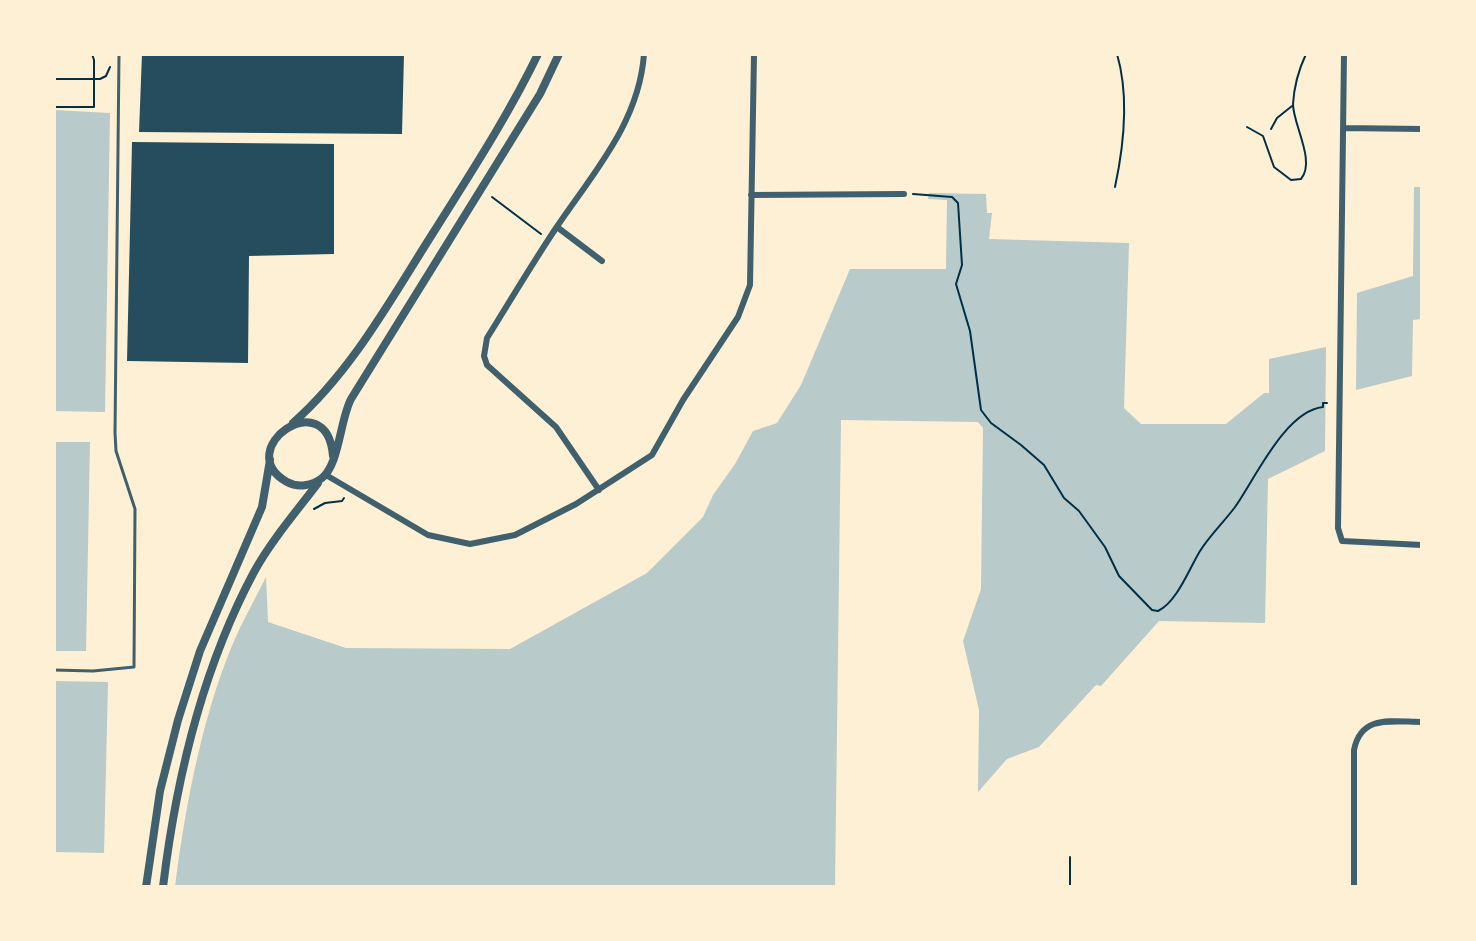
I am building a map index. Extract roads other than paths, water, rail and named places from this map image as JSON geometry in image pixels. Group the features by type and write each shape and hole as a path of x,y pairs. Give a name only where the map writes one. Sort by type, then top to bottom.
{"street":[{"path":"146,887 160,791 178,720 200,651 262,507 276,436 337,379 384,311 500,126 538,54"},
{"path":"163,887 171,826 185,763 228,624 255,570 323,478 351,399 540,94 559,54"},
{"path":"599,490 556,427 494,373 484,356 487,338 548,239 622,134 634,106 644,54"},
{"path":"270,456 277,474 284,480 303,486 323,478 428,535 470,544 515,535 599,490 652,455 683,400 738,317 750,285 754,54"},
{"path":"1344,54 1338,528 1342,541 1422,545"},
{"path":"1343,128 1422,129"},
{"path":"751,195 904,194"},
{"path":"557,227 602,261"},
{"path":"292,424 302,422 321,429 328,436 333,456"},
{"path":"1354,887 1354,750 1357,735 1374,723 1422,722"}],"lane":[{"path":"54,670 93,671 134,667 135,509 116,451 115,433 119,54"}]}
